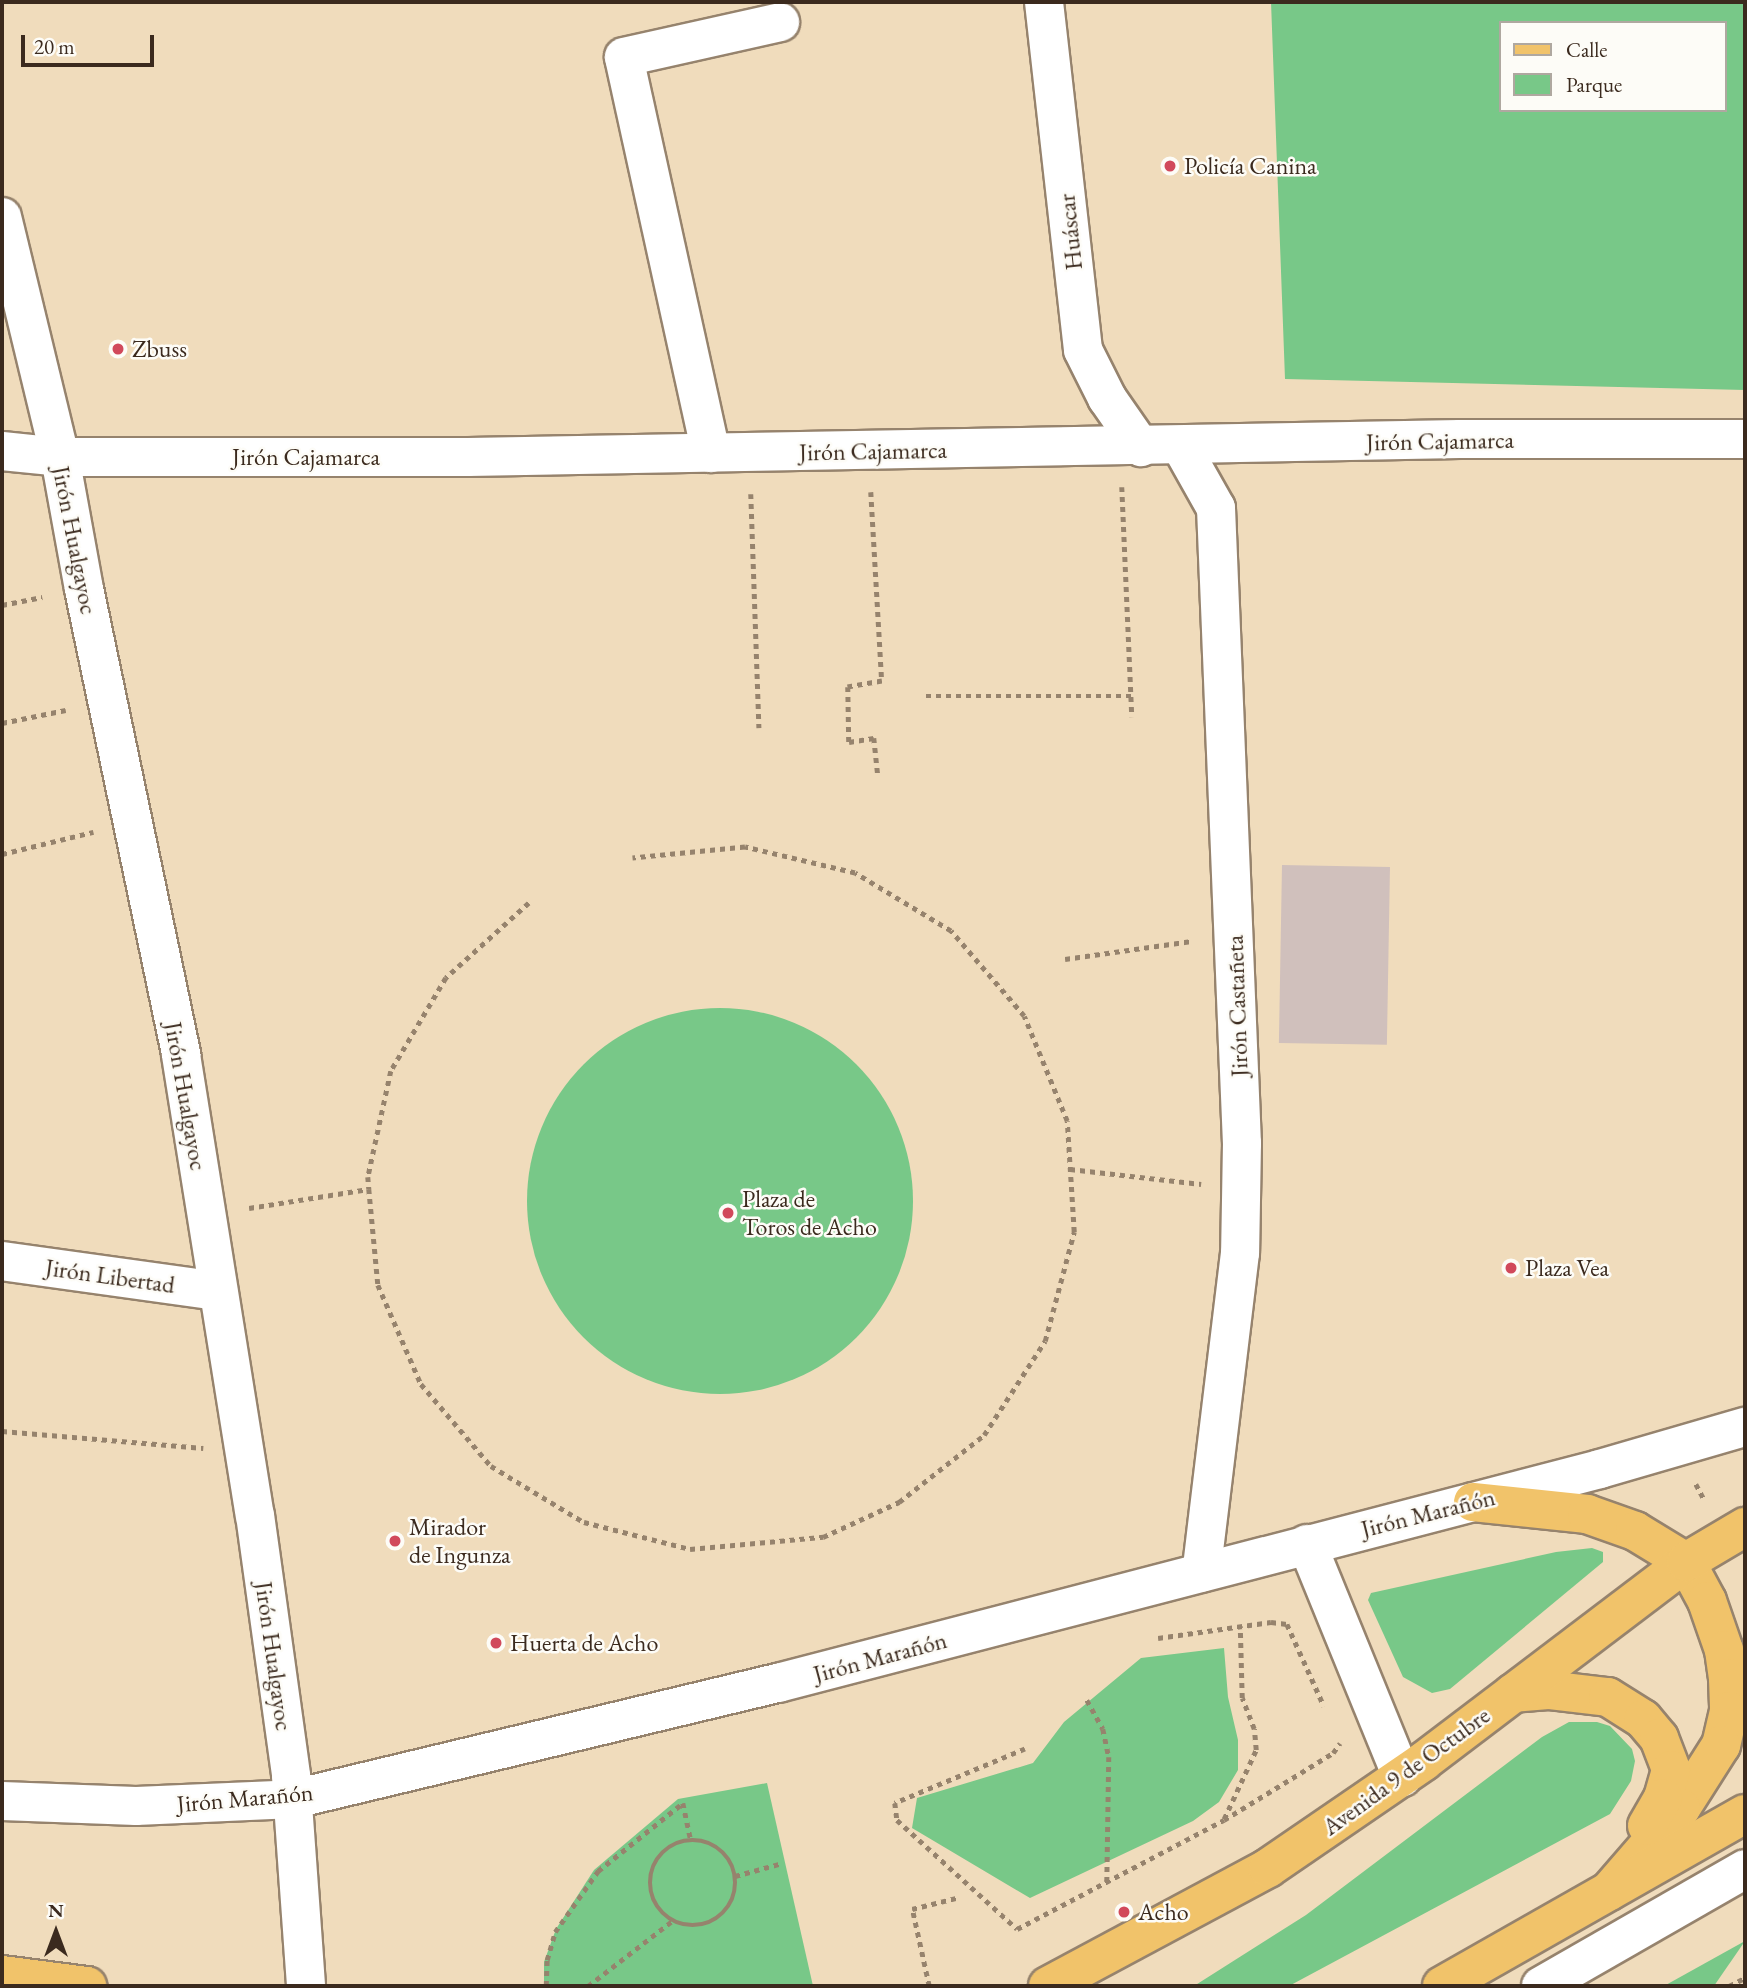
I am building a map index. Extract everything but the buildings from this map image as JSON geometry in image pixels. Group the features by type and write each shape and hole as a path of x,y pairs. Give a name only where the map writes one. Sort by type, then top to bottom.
{"main road":[{"path":"1473,1502 1587,1514 1635,1531 1686,1562 1707,1601 1724,1650 1729,1712 1720,1745 1681,1808 1609,1891"},
{"name":"Avenida 9 de Octubre","path":"1048,1986 1268,1868 1402,1777 1686,1562 1745,1527"},
{"path":"1513,1693 1548,1690 1608,1697 1643,1719 1659,1738 1671,1770 1663,1798 1609,1891"},
{"path":"1442,1986 1745,1814"},
{"path":"2,1975 87,1986"}],"street":[{"name":"Huáscar","path":"1044,2 1083,350 1131,447"},
{"path":"711,453 624,57 780,22"},
{"name":"Jirón Hualgayoc","path":"2,217 60,457 107,702 181,1055 245,1452 294,1799 306,1986"},
{"name":"Jirón Cajamarca","path":"2,451 60,457 753,453 1460,439 1745,439"},
{"name":"Jirón Castañeta","path":"1181,446 1216,508 1242,1143 1240,1253 1201,1573"},
{"name":"Jirón Libertad","path":"2,1261 218,1291"},
{"name":"Jirón Marañón","path":"2,1801 136,1806 294,1799 754,1689 1473,1502 1745,1427"},
{"path":"1307,1544 1402,1777"},
{"path":"1541,1986 1745,1868"}],"path":[{"path":"1131,447 1132,717"},
{"path":"871,451 882,681 848,687 849,742 874,738 878,777"},
{"path":"753,453 751,505 759,728"},
{"path":"926,696 1131,696"},
{"path":"2,723 107,702"},
{"path":"2,855 132,822"},
{"path":"529,903 446,978 391,1071 368,1177 369,1189 379,1285 421,1384 491,1466 584,1522 690,1549 823,1537 899,1503 984,1435 1045,1341 1074,1232 1067,1121 1024,1016 951,931 855,873 745,847 633,858"},
{"path":"1065,960 1234,935"},
{"path":"1070,1169 1241,1189"},
{"path":"207,1214 369,1189"},
{"path":"2,1431 245,1452"},
{"path":"1696,1483 1710,1511"},
{"path":"1158,1638 1271,1622 1287,1624 1325,1708"},
{"path":"1224,1820 1256,1750 1254,1729 1242,1698 1240,1626"},
{"path":"1087,1700 1103,1729 1108,1757 1107,1884"},
{"path":"1025,1749 895,1803 897,1820 1017,1929 1107,1884 1224,1820 1333,1753 1341,1745 1336,1732"},
{"path":"546,1986 547,1960 555,1932 598,1871 683,1803 691,1840"},
{"path":"691,1840 709,1843 724,1853 735,1875 732,1903 720,1917 705,1925 688,1926 672,1921 659,1911 652,1896 650,1880 654,1865 663,1852 676,1844 691,1840"},
{"path":"735,1875 779,1864"},
{"path":"929,1986 912,1909 960,1897"},
{"path":"588,1986 672,1921"},
{"path":"1729,1986 1745,1978"}],"shaded area":[{"path":"1282,865 1390,867 1387,1045 1279,1043"}],"green space":[{"path":"1271,2 1745,2 1745,390 1285,379"},
{"path":"720,1008 758,1012 794,1023 827,1041 856,1065 880,1094 898,1127 909,1163 913,1201 909,1239 898,1275 880,1308 856,1337 827,1361 794,1379 758,1390 720,1394 682,1390 646,1379 613,1361 584,1337 560,1308 542,1275 531,1239 527,1201 531,1163 542,1127 560,1094 584,1065 613,1041 646,1023 682,1012"},
{"path":"1592,1548 1603,1552 1603,1562 1450,1689 1432,1693 1403,1677 1368,1600 1371,1593 1556,1552"},
{"path":"1224,1648 1228,1697 1238,1740 1238,1770 1219,1802 1193,1821 1030,1898 912,1828 917,1798 1033,1763 1064,1722 1141,1658"},
{"path":"1569,1722 1597,1722 1610,1726 1632,1749 1635,1761 1631,1781 1610,1814 1289,1986 1194,1986 1306,1915 1542,1737"},
{"path":"767,1783 813,1986 544,1986 544,1962 556,1929 594,1870 678,1799"},
{"path":"1745,1941 1714,1986 1664,1986"}],"place":[{"name":"Policía Canina","path":"1170,166"},
{"name":"Zbuss","path":"118,349"},
{"name":"Plaza de Toros de Acho","path":"728,1213"},
{"name":"Plaza Vea","path":"1511,1268"},
{"name":"Mirador de Ingunza","path":"395,1541"},
{"name":"Huerta de Acho","path":"496,1643"},
{"name":"Acho","path":"1124,1912"}]}
